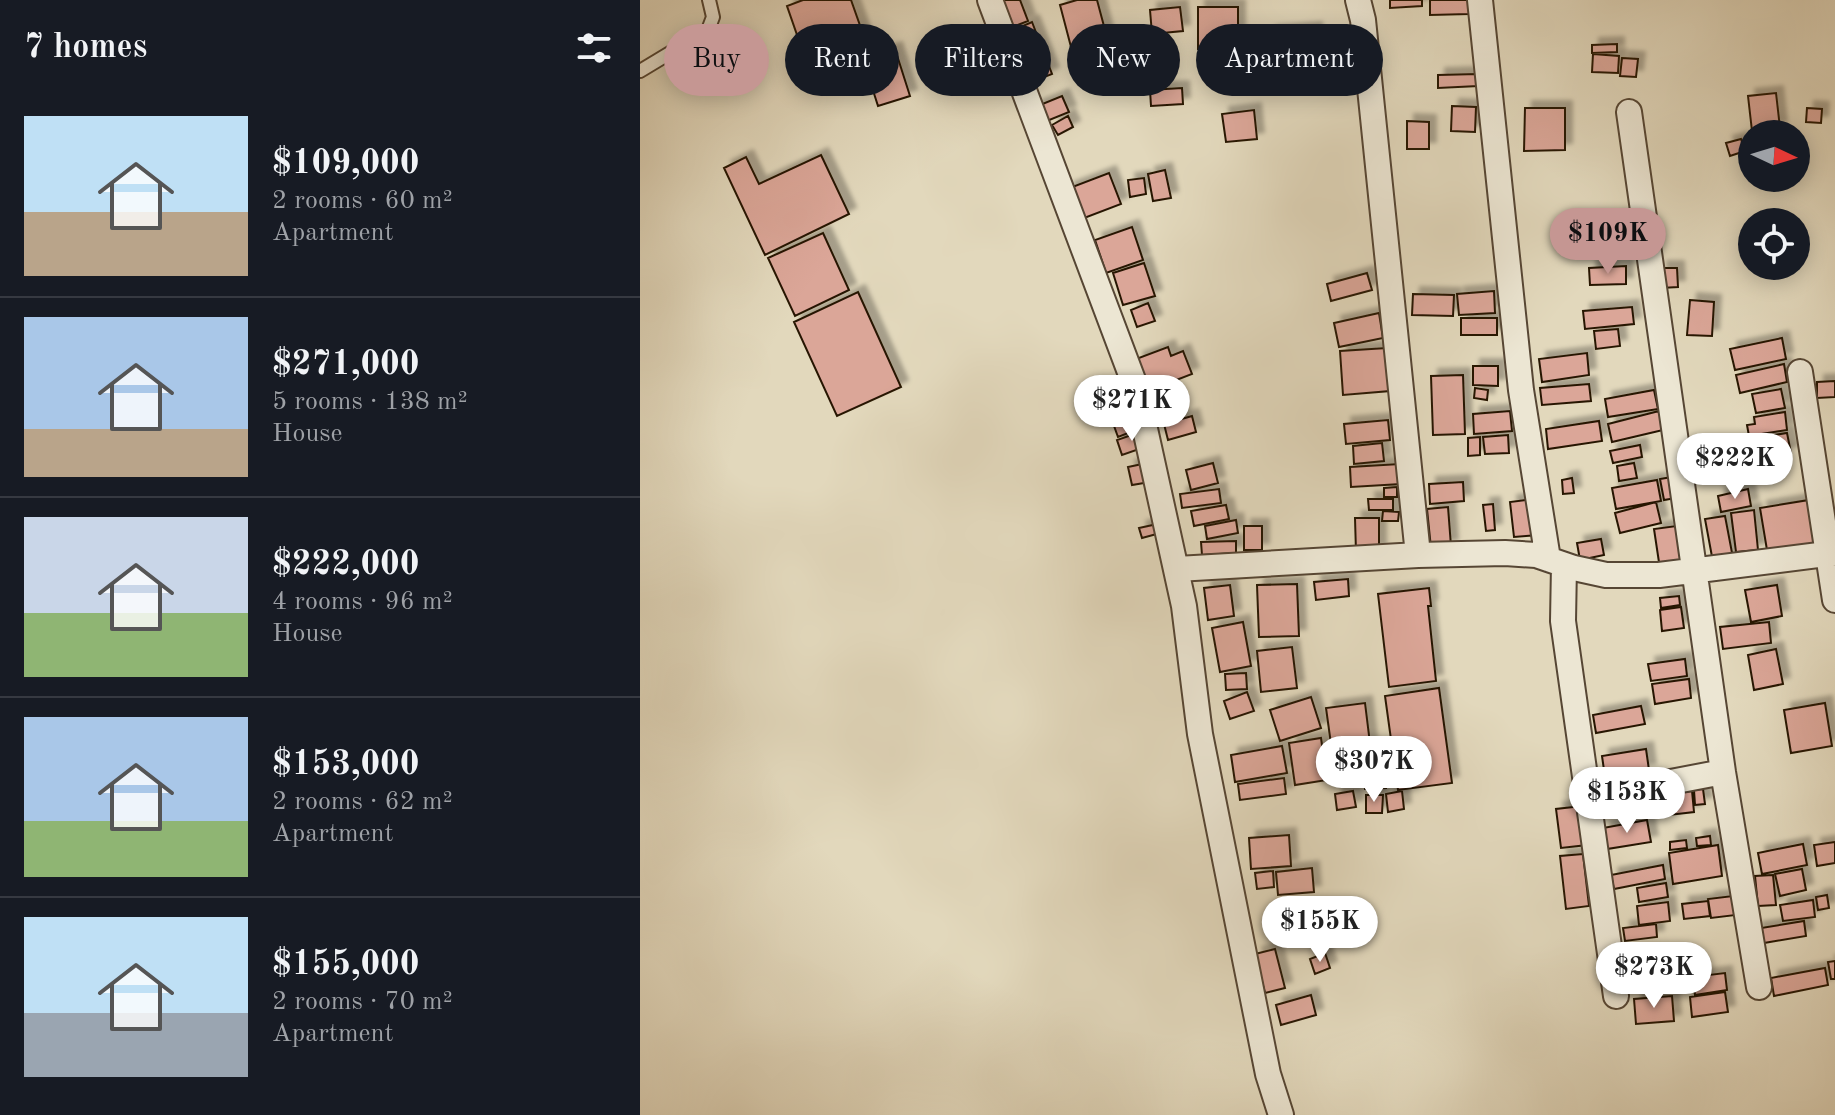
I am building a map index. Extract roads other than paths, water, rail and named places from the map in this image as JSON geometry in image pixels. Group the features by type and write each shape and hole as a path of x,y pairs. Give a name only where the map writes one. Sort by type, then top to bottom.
{"street":[{"path":"990,0 1136,388 1184,606 1200,734 1268,1074 1281,1115"},
{"path":"1358,0 1363,20 1418,555"},
{"path":"1480,0 1521,390 1556,562 1616,996"},
{"path":"1629,112 1723,772 1759,987"},
{"path":"1800,372 1831,553 1835,600"},
{"path":"1177,569 1505,553 1536,555 1606,575 1659,575 1831,553"},
{"path":"1587,798 1723,772"}],"lane":[{"path":"640,71 708,30 713,17 709,0"}]}
